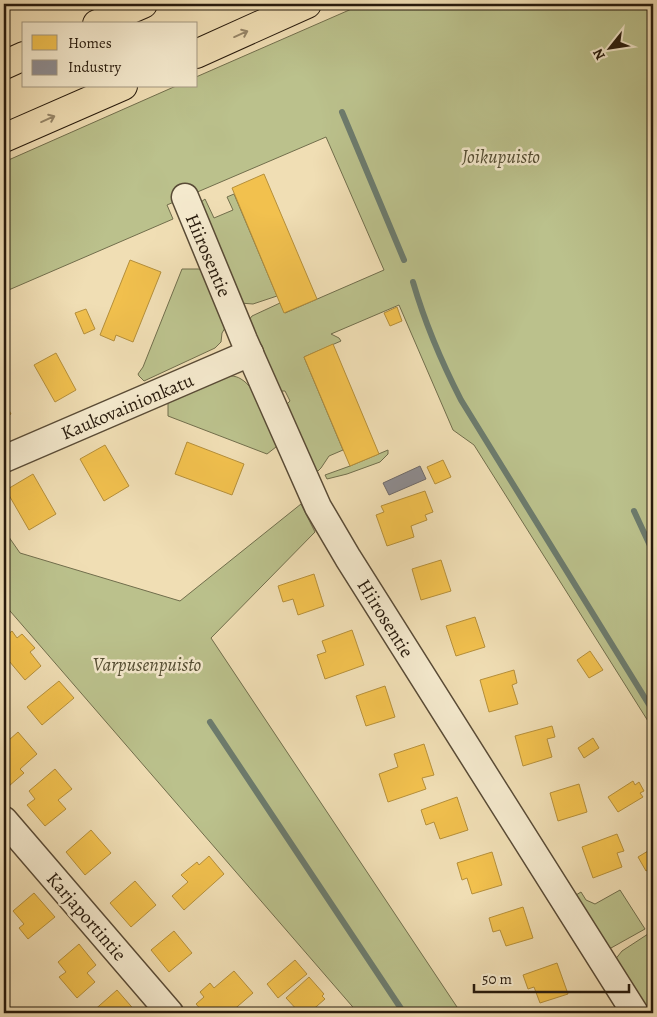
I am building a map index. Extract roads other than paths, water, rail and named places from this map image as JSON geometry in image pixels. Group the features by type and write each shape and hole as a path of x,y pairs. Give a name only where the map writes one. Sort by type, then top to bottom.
{"highway":[{"path":"102,22 143,4"},
{"path":"198,53 307,4"},
{"path":"4,64 22,57"},
{"path":"4,138 118,88"}],"street":[{"name":"Hiirosentie","path":"184,197 318,507 373,598 635,1013"},
{"name":"Kaukovainionkatu","path":"4,459 250,353"},
{"name":"Karjaportintie","path":"4,820 170,1013"}],"waterway":[{"path":"342,112 404,260"},
{"path":"413,282 434,342 461,400 653,711"},
{"path":"634,511 653,552"},
{"path":"210,722 404,1013"}],"park label":[{"name":"Joikupuisto","path":"501,156"},
{"name":"Varpusenpuisto","path":"147,664"}]}
